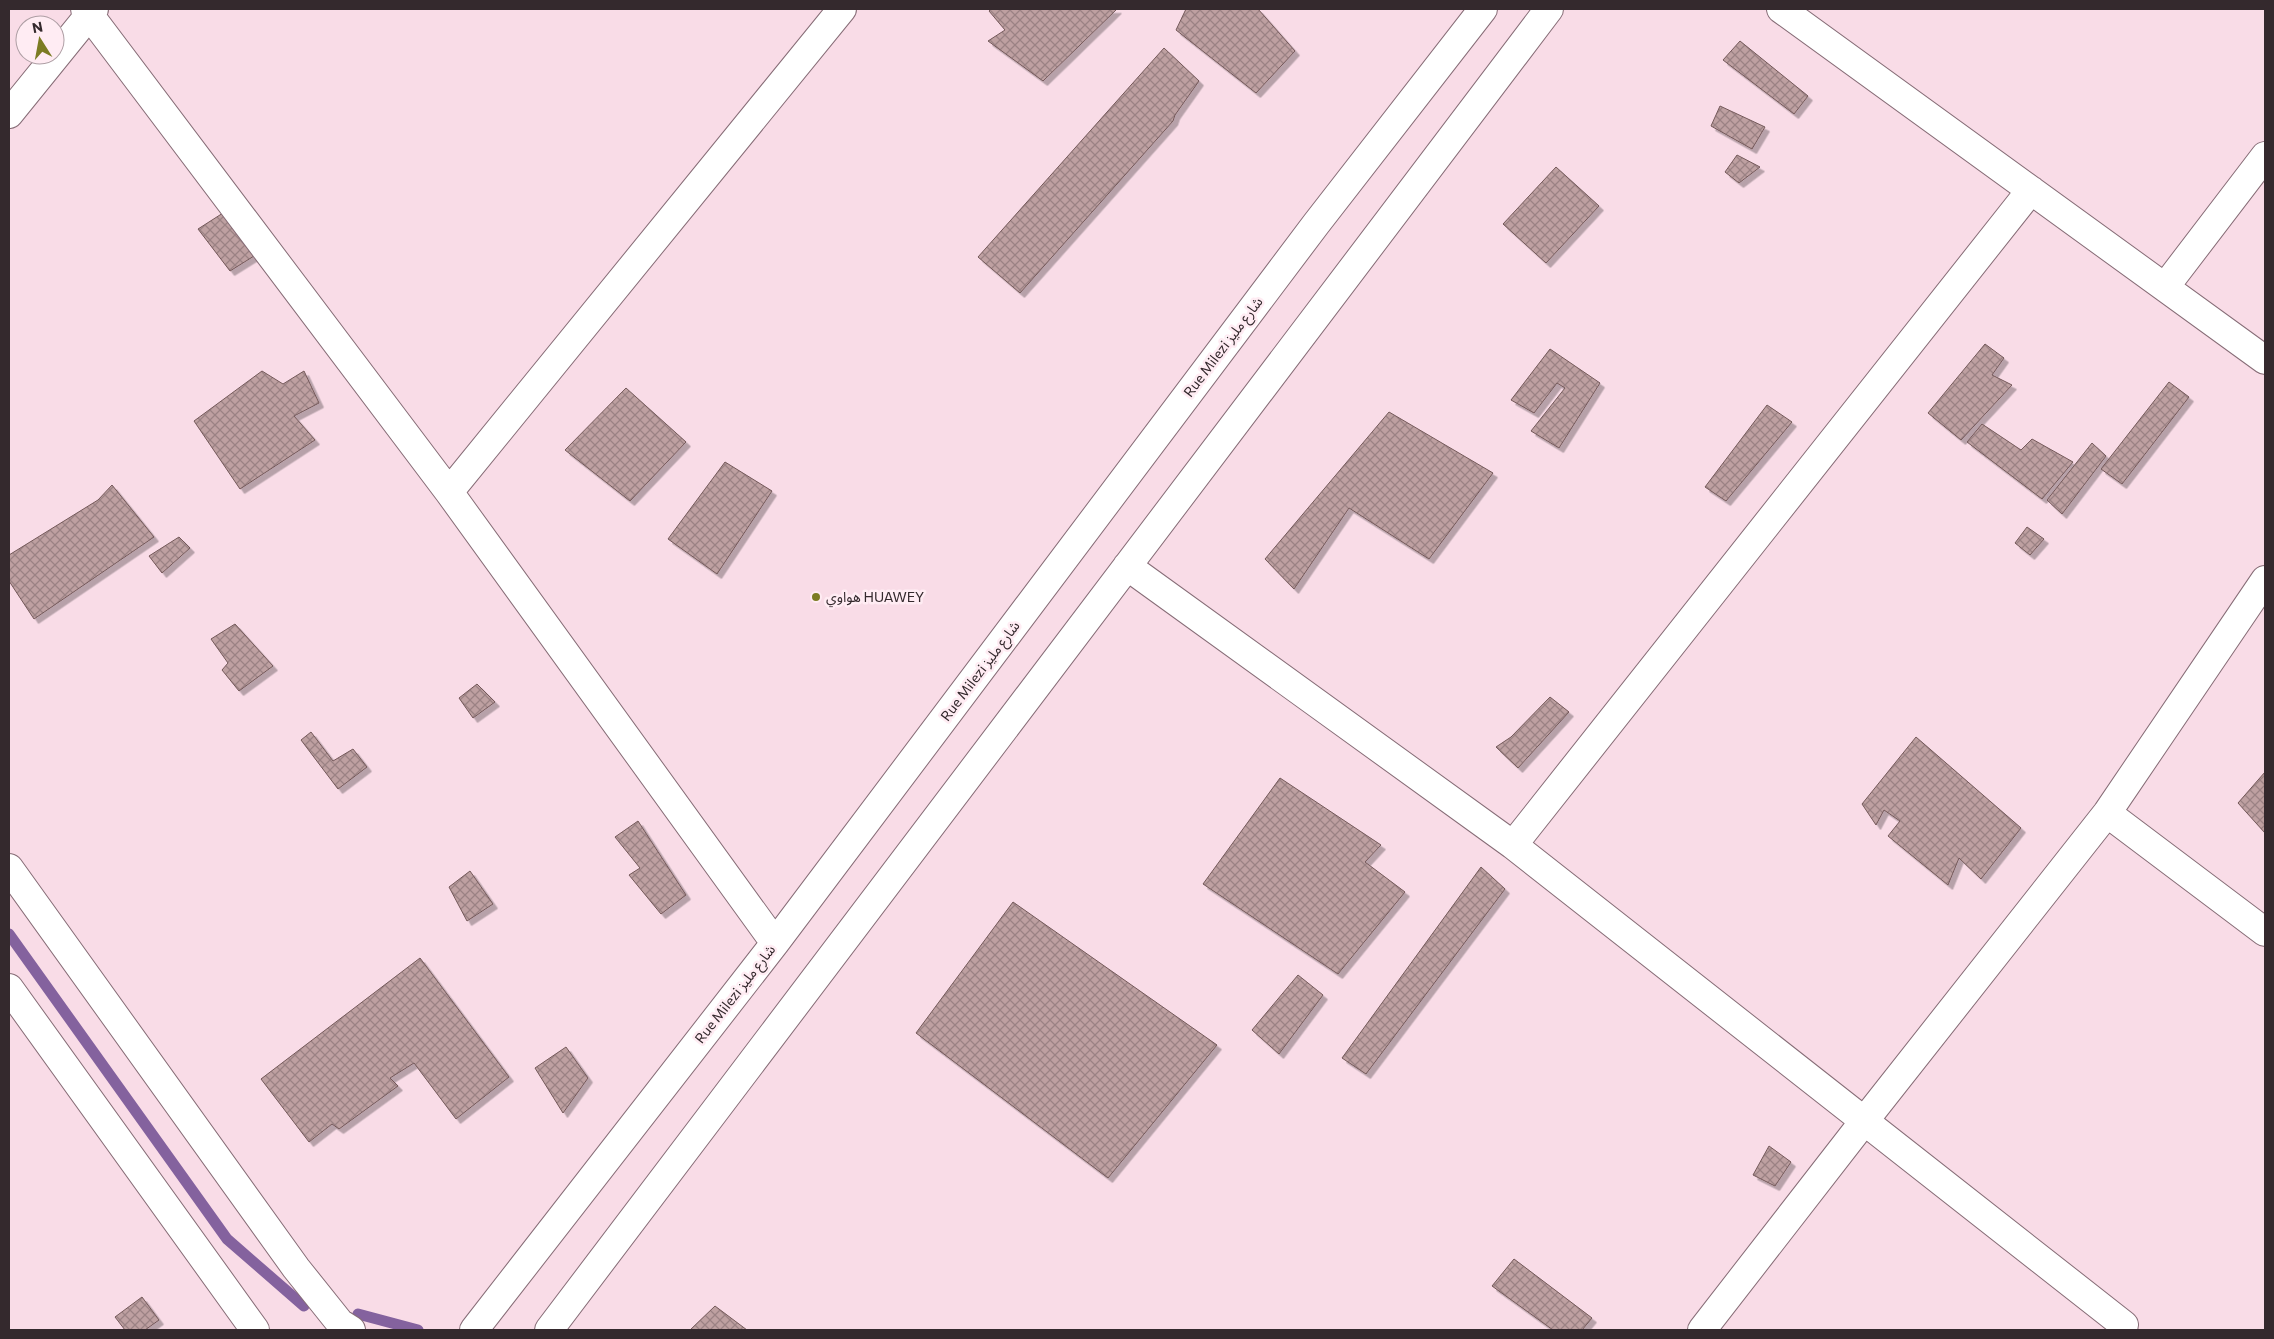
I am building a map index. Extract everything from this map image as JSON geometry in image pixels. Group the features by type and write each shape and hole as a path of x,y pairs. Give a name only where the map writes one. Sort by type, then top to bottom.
{"street":[{"path":"449,492 842,9"},
{"name":"Rue Milezi شارع مليز","path":"474,1330 775,943 1310,232 1483,9"},
{"path":"549,1330 1549,9"},
{"path":"1781,9 2265,360"},
{"path":"9,114 89,11 449,492 775,943"},
{"path":"2165,287 2265,156"},
{"path":"1513,845 2031,190"},
{"path":"1127,566 1513,845 2124,1325"},
{"path":"1702,1330 2107,812 2265,580"},
{"path":"2107,812 2265,932"},
{"path":"9,868 291,1261 340,1323 350,1330"},
{"path":"9,988 255,1330"}],"building":[{"path":"991,9 1117,9 1043,81 988,41 1005,30 989,11"},
{"path":"1186,9 1258,9 1295,51 1256,93 1176,30"},
{"path":"1740,41 1808,96 1794,114 1723,60"},
{"path":"1164,48 1199,81 1175,115 1173,121 1020,293 978,257"},
{"path":"1720,106 1765,127 1752,149 1711,126"},
{"path":"1737,155 1760,167 1739,183 1725,172"},
{"path":"1556,167 1599,206 1546,263 1503,224"},
{"path":"223,213 254,256 230,271 198,229"},
{"path":"1985,344 2004,358 1992,375 2012,385 1961,440 1928,413"},
{"path":"1550,349 1600,383 1559,448 1531,431 1565,388 1557,383 1534,413 1511,400"},
{"path":"262,371 283,384 304,371 319,403 294,416 315,440 240,489 194,421"},
{"path":"2169,382 2189,397 2122,484 2101,469"},
{"path":"626,388 686,442 630,501 565,450"},
{"path":"1767,405 1792,422 1726,501 1705,487"},
{"path":"1389,412 1493,473 1429,559 1349,508 1294,589 1265,559"},
{"path":"1982,424 2021,450 2032,439 2073,462 2042,499 1967,442"},
{"path":"2092,443 2106,456 2062,514 2047,500"},
{"path":"725,462 772,491 717,574 668,539"},
{"path":"112,485 154,537 34,619 9,581 9,555 98,500"},
{"path":"2027,527 2044,539 2030,555 2015,543"},
{"path":"179,537 190,548 162,573 149,556"},
{"path":"235,624 273,666 239,691 222,670 228,663 211,639"},
{"path":"477,684 495,702 473,718 459,698"},
{"path":"1550,697 1569,712 1518,768 1496,747 1511,737"},
{"path":"311,732 333,761 353,749 367,767 338,789 301,740"},
{"path":"1916,737 2021,828 1981,879 1959,858 1948,885 1888,836 1900,821 1884,810 1876,825 1862,804"},
{"path":"2265,772 2265,833 2238,803"},
{"path":"1280,778 1381,845 1365,862 1405,892 1338,974 1203,884"},
{"path":"638,821 686,895 661,914 629,875 640,868 615,837"},
{"path":"1481,867 1505,889 1366,1074 1342,1058"},
{"path":"470,871 493,904 467,921 449,887"},
{"path":"1013,902 1217,1045 1108,1178 916,1033"},
{"path":"420,958 509,1077 456,1119 414,1063 390,1078 398,1086 339,1129 332,1124 309,1142 261,1079"},
{"path":"1298,975 1323,995 1279,1054 1252,1030"},
{"path":"566,1047 588,1078 563,1113 535,1068"},
{"path":"1769,1146 1791,1162 1775,1186 1753,1175"},
{"path":"1514,1259 1592,1318 1582,1330 1553,1330 1492,1286"},
{"path":"142,1297 159,1320 145,1330 125,1330 115,1317"},
{"path":"715,1306 747,1330 690,1330"}],"waterway":[{"path":"9,934 227,1239 304,1306"},
{"path":"358,1314 418,1330"}],"place":[{"name":"هواوي HUAWEY","path":"816,597"}]}
